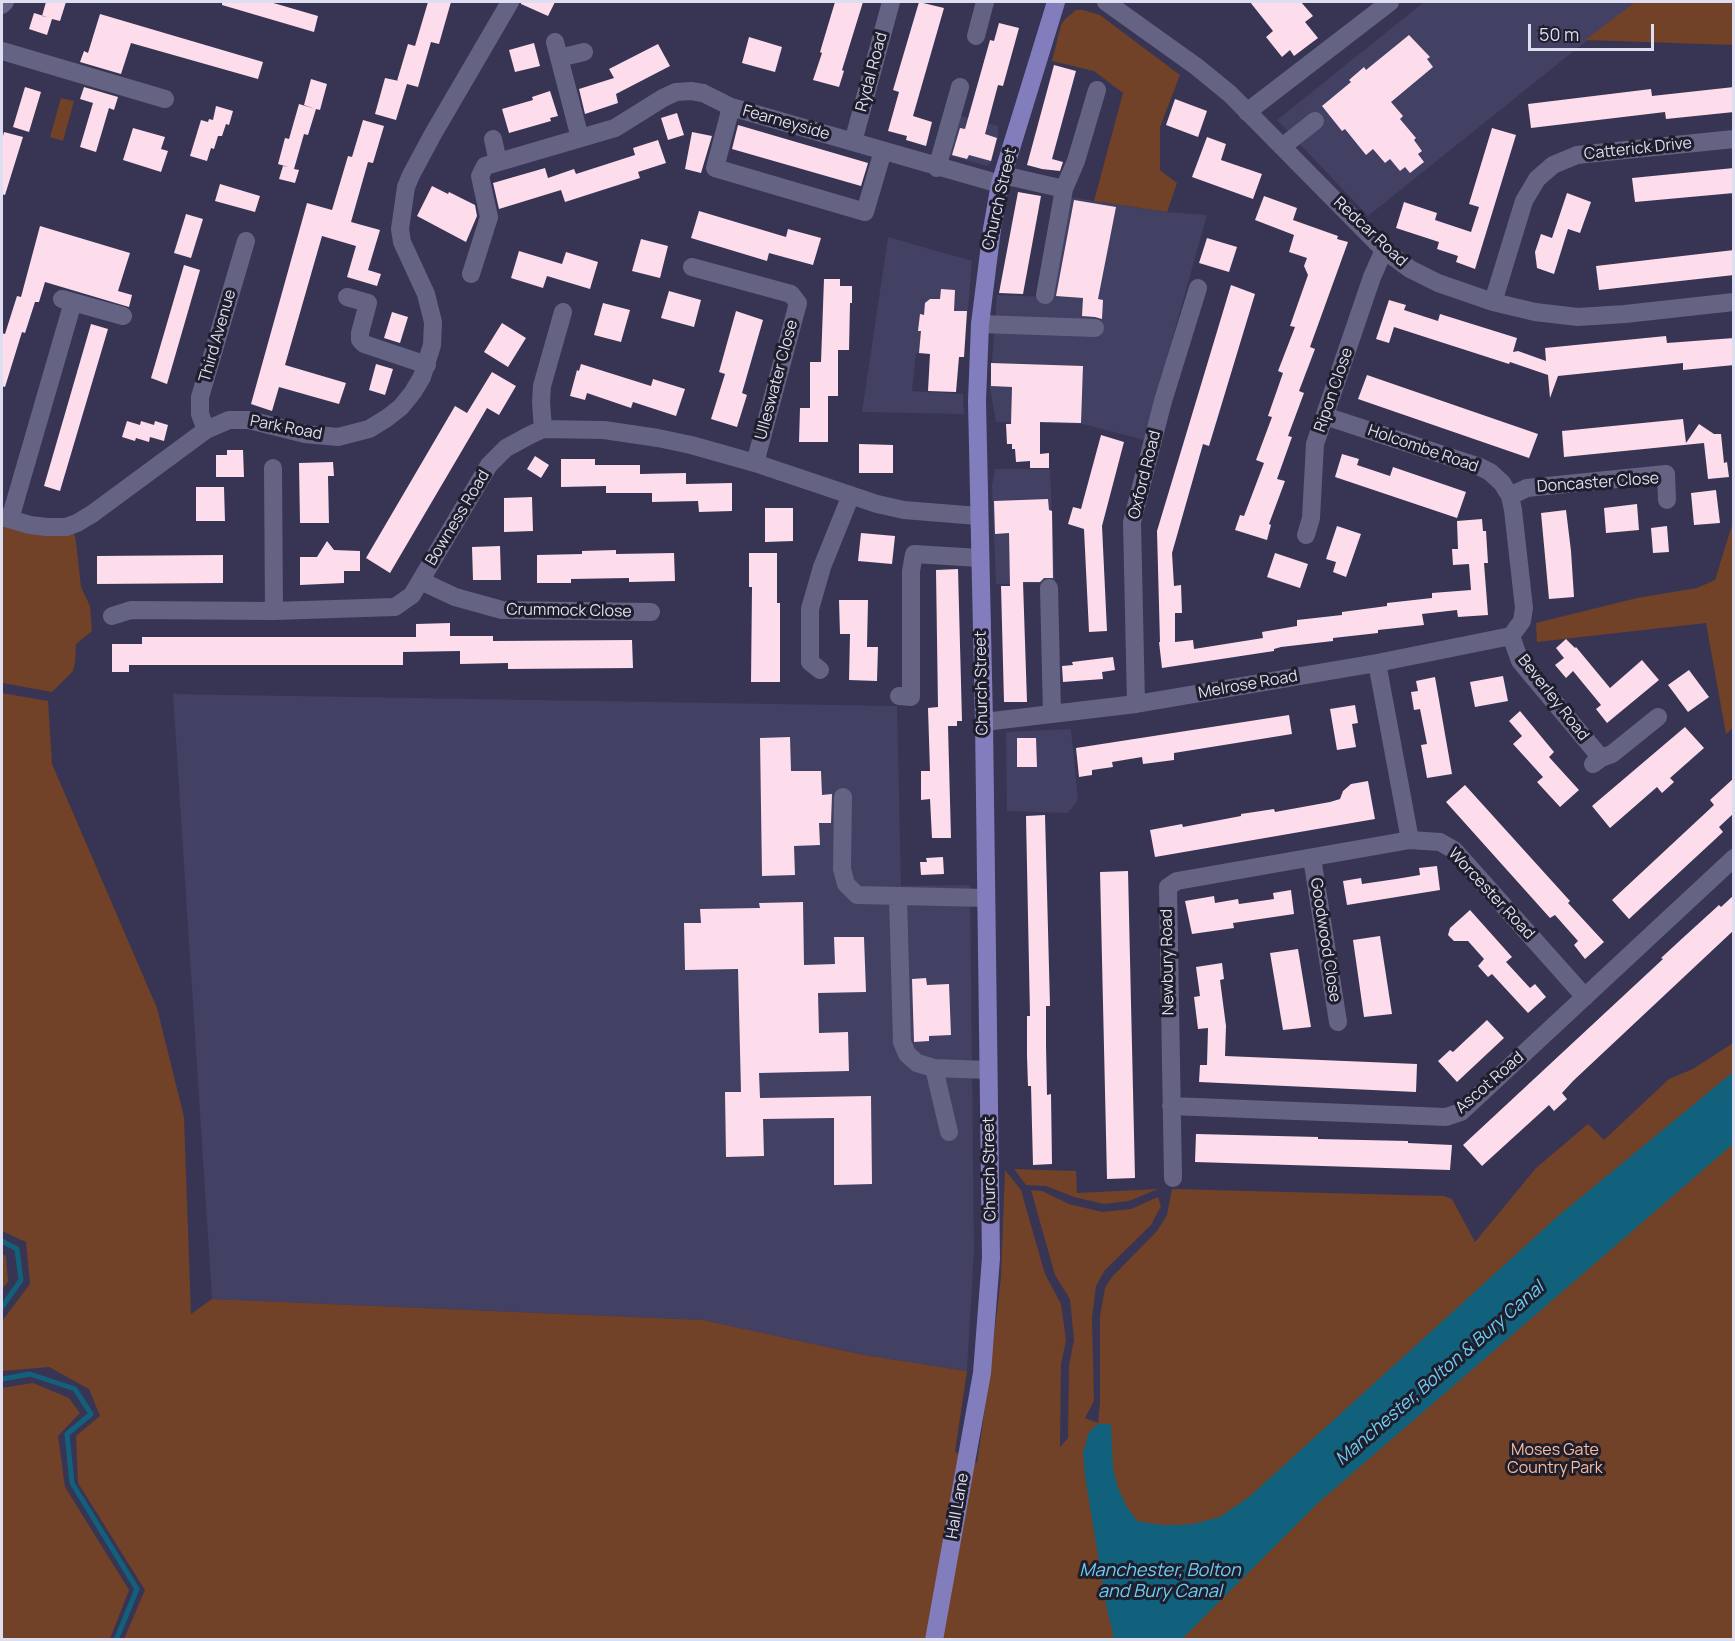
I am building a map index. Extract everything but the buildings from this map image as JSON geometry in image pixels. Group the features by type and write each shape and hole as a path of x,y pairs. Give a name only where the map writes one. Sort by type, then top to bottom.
{"main road":[{"name":"Church Street","path":"982,1373 991,1258 984,722 976,388 980,324 990,240 1002,180 1056,2"},
{"name":"Hall Lane","path":"934,1640 982,1373"}],"street":[{"name":"Park Road","path":"6,518 47,527 66,527 77,523 206,430 229,420 249,420 321,437 338,437 369,429 401,407 413,392 426,365 432,345 434,322 426,294 402,242 400,229 406,188 433,134 510,2"},
{"name":"Rydal Road","path":"853,142 891,2"},
{"path":"976,36 985,2"},
{"name":"Redcar Road","path":"1106,2 1197,67 1247,112 1384,250 1410,269 1438,283 1492,302 1535,312 1578,317 1734,302"},
{"path":"1247,112 1390,2"},
{"path":"580,138 557,50 584,52"},
{"path":"2,51 165,99"},
{"path":"937,168 960,87"},
{"path":"1045,295 1064,189 1076,161 1097,90"},
{"name":"Fearneyside","path":"491,164 615,128 663,98 676,92 691,91 703,93 732,107 937,168 1064,189"},
{"path":"732,107 715,168 865,212 883,151"},
{"path":"1282,147 1315,121"},
{"path":"471,274 489,217 480,176 491,164 493,139"},
{"name":"Catterick Drive","path":"1492,302 1524,201 1537,179 1553,165 1577,155 1734,139"},
{"name":"Third Avenue","path":"206,430 200,414 200,397 246,241"},
{"name":"Ripon Close","path":"1306,535 1311,518 1315,444 1372,278 1384,250"},
{"name":"Ulleswater Close","path":"692,267 791,294 798,303 755,463"},
{"name":"Oxford Road","path":"1136,704 1132,522 1163,401 1198,288"},
{"path":"347,297 368,303 360,333 360,340 364,344 426,365"},
{"path":"6,518 67,301 123,316"},
{"path":"543,429 542,386 563,312"},
{"path":"980,324 1095,328"},
{"name":"Holcombe Road","path":"1325,416 1480,467 1496,478 1510,496"},
{"name":"Bowness Road","path":"112,616 131,610 274,611 395,608 412,595 489,465 506,448 543,429 604,430 691,445 755,463 877,504 904,510 978,516"},
{"path":"273,468 265,508 274,611"},
{"name":"Doncaster Close","path":"1510,496 1527,488 1666,474 1667,500"},
{"path":"820,670 810,662 810,609 822,567 851,495"},
{"path":"1510,496 1524,608 1520,625 1510,636"},
{"path":"899,696 911,697 911,571 914,554 980,558"},
{"name":"Crummock Close","path":"421,581 462,600 502,610 651,612"},
{"path":"1049,588 1052,714"},
{"name":"Melrose Road","path":"984,722 1136,704 1377,663 1510,636"},
{"name":"Beverley Road","path":"1510,636 1520,661 1597,761 1612,754 1658,717"},
{"path":"1377,663 1410,840"},
{"path":"843,797 842,869 846,884 857,895 986,898"},
{"name":"Newbury Road","path":"1173,1178 1168,887 1177,881 1410,840"},
{"name":"Worcester Road","path":"1410,840 1440,842 1454,850 1585,998"},
{"name":"Goodwood Close","path":"1312,858 1338,1022"},
{"name":"Ascot Road","path":"1171,1106 1454,1116 1585,998 1734,858"},
{"path":"898,897 902,1042 907,1054 917,1063 934,1068 988,1070"},
{"path":"934,1068 949,1132"}],"shaded area":[{"path":"1424,2 1635,2 1368,216 1277,120"},
{"path":"958,115 998,126 998,138 991,162 987,166 947,155"},
{"path":"1068,197 1167,212 1207,215 1144,440 1083,424 996,422 990,388 997,295 1049,297"},
{"path":"888,237 972,261 964,357 916,353 912,391 963,394 964,414 862,412"},
{"path":"995,469 1050,469 1055,583 996,584 992,486"},
{"path":"173,694 897,706 901,886 970,885 974,1251 967,1371 864,1355 703,1320 212,1299"},
{"path":"1071,729 1078,800 1068,813 1007,811 1006,732"}],"green space":[{"path":"1635,2 1733,2 1733,45 1585,40"},
{"path":"1076,10 1100,15 1180,75 1160,127 1160,170 1177,183 1167,212 1094,201 1123,93 1094,71 1052,61 1061,25"},
{"path":"61,98 74,101 63,141 50,137"},
{"path":"1733,522 1734,727 1726,734 1706,623 1537,642 1536,623 1637,598 1697,588 1715,580"},
{"path":"2,524 74,533 81,587 90,606 92,631 76,644 73,671 52,692 2,683"},
{"name":"Moses Gate Country Park","path":"2,693 48,701 52,764 157,1008 184,1117 191,1314 212,1299 703,1320 864,1355 967,1371 955,1452 977,1463 1001,1277 1005,1170 1021,1190 1045,1274 1061,1304 1066,1340 1061,1364 1060,1447 1068,1438 1069,1365 1074,1340 1070,1299 1055,1275 1031,1190 1042,1191 1069,1204 1102,1212 1131,1209 1158,1197 1161,1206 1151,1225 1105,1270 1096,1286 1092,1318 1094,1401 1085,1418 1098,1423 1100,1316 1105,1288 1112,1277 1157,1231 1167,1215 1172,1189 1444,1196 1452,1199 1475,1242 1536,1168 1588,1124 1604,1140 1669,1079 1693,1069 1733,1043 1733,1639 124,1639 145,1590 78,1483 76,1436 100,1416 89,1389 49,1367 2,1371 2,1321 30,1284 26,1242 2,1231"},
{"path":"1014,1169 1076,1171 1077,1193 1158,1189 1129,1201 1104,1204 1074,1197 1046,1186 1026,1185"},
{"path":"2,1254 6,1256 8,1282 2,1289"},
{"path":"33,1383 69,1398 80,1413 58,1436 65,1487 129,1590 110,1639 2,1639 2,1388"}],"water":[{"name":"Manchester, Bolton and Bury Canal","path":"1733,1072 1733,1144 1319,1502 1182,1639 1114,1639 1085,1476 1083,1453 1089,1432 1098,1424 1111,1424 1113,1468 1118,1488 1137,1521 1178,1525 1193,1524 1220,1517 1249,1497 1557,1217"}],"waterway":[{"path":"2,1241 17,1249 21,1280 2,1307"},
{"path":"2,1379 30,1374 75,1389 91,1414 67,1434 72,1483 137,1589 116,1640"}],"water label":[{"name":"Manchester, Bolton & Bury Canal","path":"1440,1374"}]}
